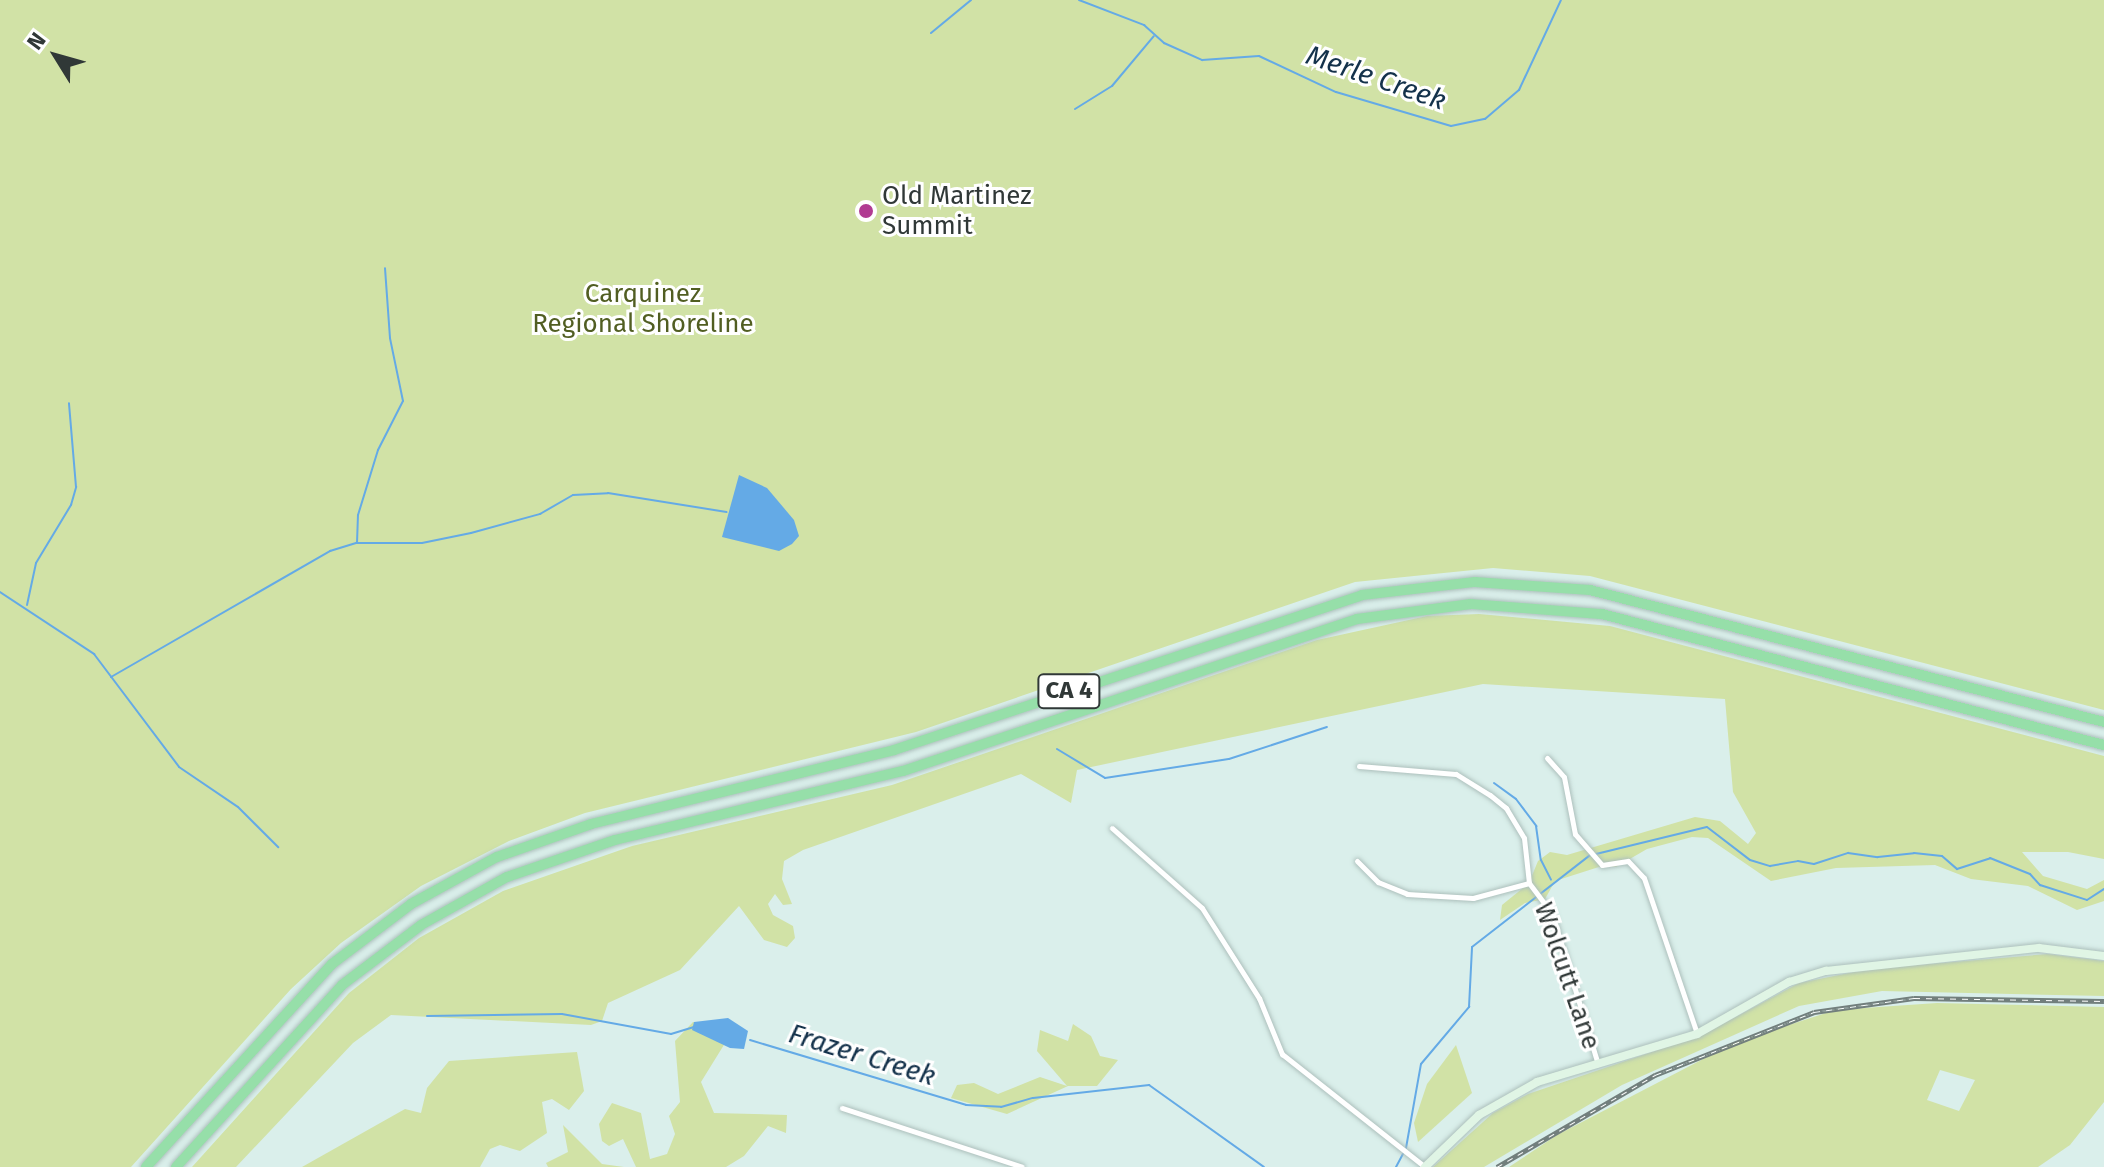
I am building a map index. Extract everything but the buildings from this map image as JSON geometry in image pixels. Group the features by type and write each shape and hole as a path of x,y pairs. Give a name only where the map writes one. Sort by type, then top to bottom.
{"highway":[{"name":"CA 4","path":"146,1167 326,969 397,913 497,857 598,821 904,747 1290,615 1362,595 1492,582 1590,590 2104,722"},
{"name":"CA 4","path":"176,1167 342,985 421,925 507,877 615,840 903,771 1357,619 1471,604 1585,612 2104,745"}],"street":[{"path":"1547,758 1564,777 1568,812 1587,848 1602,865 1628,861 1644,878 1697,1034"},
{"path":"1359,766 1456,774 1490,795 1506,808 1524,838 1529,883"},
{"path":"1112,828 1202,908 1259,998 1282,1054 1425,1167 1479,1115 1537,1082 1697,1034 1789,982 1826,971 2039,948 2104,956"},
{"name":"Wolcutt Lane","path":"1357,861 1378,882 1407,894 1473,898 1529,883 1545,899 1598,1065"},
{"path":"842,1108 1022,1167"}],"green space":[{"name":"Carquinez Regional Shoreline","path":"0,0 2104,0 2104,710 1590,576 1493,568 1355,582 916,732 585,813 509,841 421,886 341,943 291,989 131,1167 0,1167"},
{"path":"1479,614 1610,626 2104,756 2104,859 2068,852 2022,852 2043,876 2087,889 2104,880 2104,901 2077,910 2028,886 1971,879 1935,865 1836,868 1771,881 1708,838 1692,837 1647,849 1616,867 1602,866 1555,881 1545,899 1525,903 1500,920 1502,905 1529,883 1538,861 1550,852 1567,855 1695,817 1720,821 1748,844 1756,833 1733,792 1725,699 1483,684 1077,770 1071,803 1021,774 803,850 784,861 782,879 792,904 783,905 775,894 768,904 773,915 793,926 795,938 787,947 764,940 739,906 680,970 608,1003 602,1021 591,1025 391,1015 353,1043 236,1167 192,1167 349,993 419,938 503,891 632,846 892,785 1317,640 1427,616"},
{"path":"2048,954 2104,961 2104,996 1882,991 1799,1006 1622,1085 1484,1167 1433,1167 1493,1113 1528,1094 1702,1035 1799,983 1869,969"},
{"path":"1937,1003 2104,1007 2104,1102 2070,1145 2038,1167 1509,1167 1557,1135 1734,1043 1835,1010","holes":["1940,1070 1975,1080 1959,1111 1927,1100"]},
{"path":"693,1022 735,1027 701,1082 714,1113 787,1115 786,1133 768,1126 744,1156 726,1167 636,1167 623,1139 609,1146 602,1141 599,1124 612,1103 641,1113 650,1159 667,1154 675,1134 669,1116 680,1102 675,1041"},
{"path":"1073,1024 1091,1036 1100,1056 1118,1060 1097,1086 1068,1086 1007,1114 951,1098 957,1085 974,1083 998,1094 1040,1077 1067,1086 1037,1051 1040,1030 1068,1041"},
{"path":"1456,1045 1472,1093 1418,1142 1414,1123 1427,1084"},
{"path":"577,1052 584,1091 569,1110 552,1099 542,1102 547,1133 520,1151 500,1145 490,1149 480,1167 302,1167 405,1109 421,1113 427,1088 449,1061"},
{"path":"563,1125 602,1164 624,1167 548,1167 546,1163 568,1152"}],"water":[{"path":"739,475 767,488 794,520 799,536 792,544 779,551 722,537"},
{"path":"728,1018 748,1031 744,1049 730,1048 692,1030 694,1022"}],"waterway":[{"path":"931,33 971,0"},
{"name":"Merle Creek","path":"1079,0 1144,25 1164,43 1202,60 1259,56 1336,92 1451,126 1485,119 1519,90 1561,0"},
{"path":"1075,109 1112,86 1154,36"},
{"path":"357,543 358,515 378,450 403,401 390,338 385,268"},
{"path":"27,605 36,563 71,505 76,487 69,403"},
{"path":"111,677 330,551 357,543 422,543 471,533 540,514 573,495 608,493 726,512"},
{"name":"Frazer Creek","path":"0,592 94,654 179,767 238,807 278,847"},
{"path":"1057,749 1105,778 1229,759 1327,727"},
{"path":"1494,783 1516,799 1536,826 1541,860 1551,880"},
{"path":"1596,854 1707,827 1750,860 1770,866 1798,861 1814,864 1848,853 1878,857 1914,853 1942,856 1957,869 1990,858 2030,874 2040,885 2087,900 2104,889"},
{"path":"1406,1148 1421,1064 1469,1007 1472,947 1590,855"},
{"name":"Frazer Creek","path":"427,1016 562,1014 671,1034 694,1027"},
{"name":"Frazer Creek","path":"750,1040 966,1105 1001,1107 1033,1098 1149,1085 1264,1167"},
{"path":"1396,1167 1403,1154"}],"railway":[{"path":"1497,1167 1655,1075 1814,1012 1914,998 2104,1001"}],"place":[{"name":"Old Martinez Summit","path":"866,211"}]}
